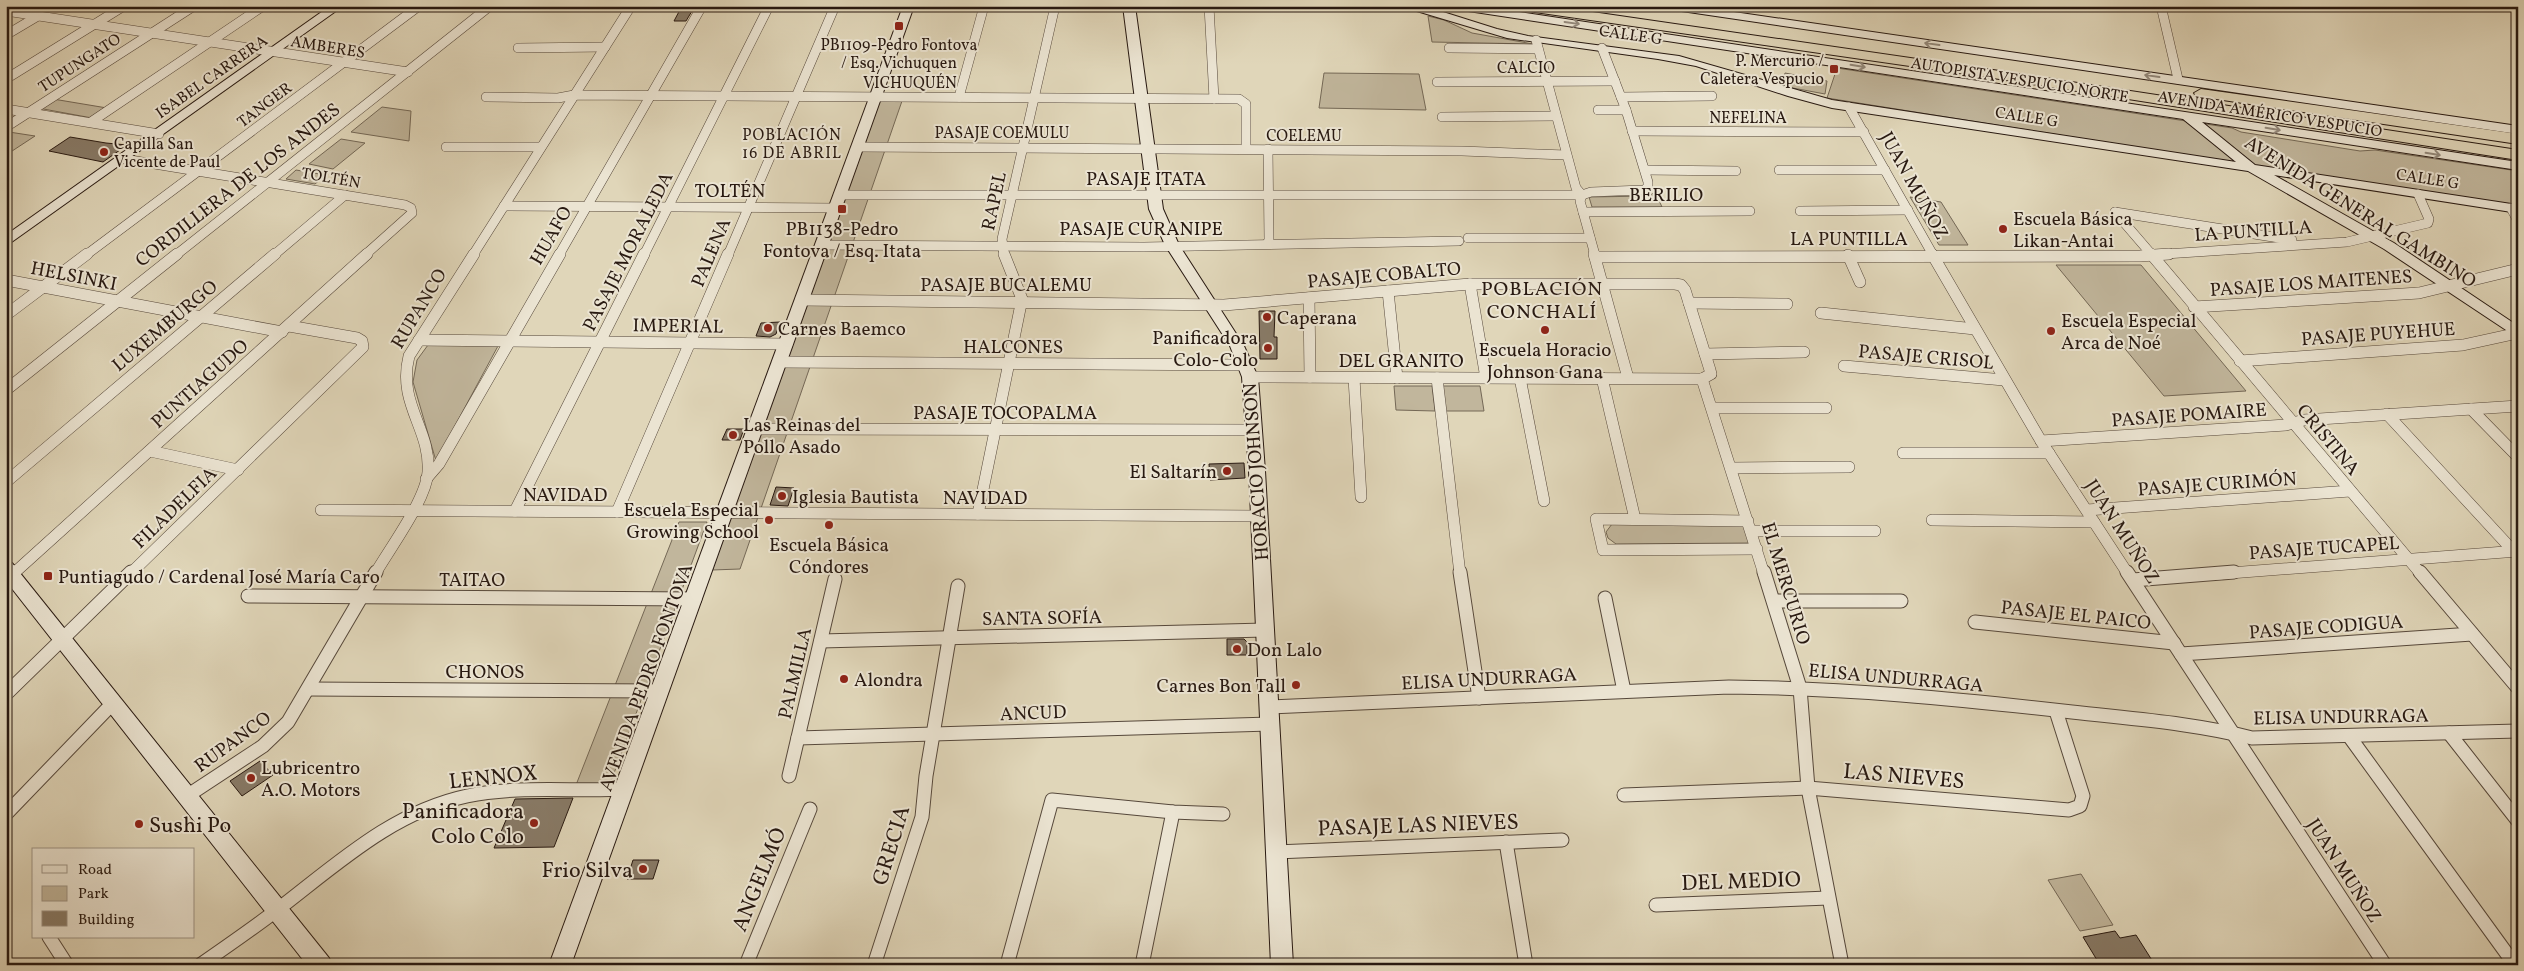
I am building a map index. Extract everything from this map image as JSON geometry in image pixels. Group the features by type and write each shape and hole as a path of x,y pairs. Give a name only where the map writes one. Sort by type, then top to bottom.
{"highway":[{"name":"AUTOPISTA VESPUCIO NORTE","path":"1521,6 1993,74 2518,155"},
{"name":"AUTOPISTA VESPUCIO NORTE","path":"1603,6 2518,139"},
{"path":"1993,74 2207,120"},
{"path":"2208,94 2356,105"}],"main road":[{"name":"ISABEL CARRERA","path":"6,242 338,6"},
{"name":"AVENIDA PEDRO FONTOVA","path":"560,965 626,789 909,6"},
{"name":"HORACIO JOHNSON","path":"1129,6 1153,196 1160,222 1248,371 1254,430 1259,516 1282,965"},
{"path":"1405,6 1437,12 1494,32 1537,44"},
{"name":"AVENIDA AMÉRICO VESPUCIO","path":"1455,6 2518,166"},
{"name":"AVENIDA AMÉRICO VESPUCIO","path":"1668,6 2518,130"},
{"name":"CALLE G","path":"1537,44 1602,48 1690,61 1786,93 1849,106 2514,209"},
{"name":"AVENIDA GENERAL GAMBINO","path":"2188,117 2251,168 2374,237 2518,333"},
{"path":"8,575 63,639 321,965"}],"street":[{"path":"6,79 124,6"},
{"name":"TUPUNGATO","path":"6,127 194,6"},
{"path":"91,122 263,6"},
{"name":"TANGER","path":"6,315 419,6"},
{"name":"CORDILLERA DE LOS ANDES","path":"6,390 490,6"},
{"name":"RUPANCO","path":"187,796 280,732 308,689 412,511 426,479 425,453 404,385 406,364 419,340 631,6"},
{"name":"HUAFO","path":"426,479 436,468 702,6"},
{"name":"PASAJE MORALEDA","path":"515,512 769,6"},
{"name":"PALENA","path":"617,512 835,6"},
{"path":"959,97 984,6"},
{"name":"RAPEL","path":"1022,302 1021,293 1004,256 1002,246 1022,148 1055,6"},
{"path":"1209,6 1214,99"},
{"path":"2161,6 2178,79"},
{"name":"AMBERES","path":"6,11 408,72"},
{"path":"6,35 38,16"},
{"path":"1449,48 1537,44 1566,155 1576,188 1582,195"},
{"path":"518,48 605,48"},
{"path":"1582,195 1591,192 1644,190 1649,185 1626,110 1602,48"},
{"name":"CALCIO","path":"1437,82 1615,81"},
{"name":"VICHUQUÉN","path":"574,95 564,91 492,90 486,97 558,98 574,95 1245,100 1246,149"},
{"path":"1621,97 1712,96"},
{"name":"JUAN MUÑOZ","path":"1849,106 1975,330 2041,441 2385,965"},
{"path":"6,108 159,134"},
{"path":"1598,110 1626,110"},
{"path":"1442,117 1556,116"},
{"name":"NEFELINA","path":"1632,132 1864,132"},
{"path":"446,147 541,148"},
{"name":"PASAJE COEMULU","path":"858,147 1147,148"},
{"name":"COELEMU","path":"1147,148 1462,151 1474,153 1566,155"},
{"path":"1267,244 1269,240 1268,149"},
{"name":"TOLTÉN","path":"124,159 405,205 412,210"},
{"path":"1644,170 1736,170"},
{"path":"1780,170 1885,170"},
{"name":"LA PUNTILLA","path":"1596,257 2150,255 2314,244 2374,237 2430,221 2418,194"},
{"name":"LUXEMBURGO","path":"6,482 345,195"},
{"path":"1582,195 1580,198 1583,212 1628,378"},
{"name":"PASAJE ITATA","path":"838,202 1012,196 1582,195"},
{"name":"TOLTÉN","path":"504,206 748,208 838,202"},
{"path":"2514,209 2518,221"},
{"name":"PUNTIAGUDO","path":"8,575 286,329 410,216 412,210"},
{"path":"1800,211 1908,210"},
{"name":"BERILIO","path":"1583,212 1750,211"},
{"name":"CRISTINA","path":"2314,244 2116,212 2150,255 2518,688"},
{"name":"PASAJE CURANIPE","path":"822,245 1172,245 1590,238"},
{"path":"1848,256 1860,282"},
{"name":"PASAJE LOS MAITENES","path":"2194,307 2403,295 2426,292 2518,269"},
{"name":"HELSINKI","path":"6,280 202,317 357,338 363,344"},
{"path":"1470,284 1486,378"},
{"name":"PASAJE COBALTO","path":"1210,305 1470,284 1682,285 1689,303"},
{"path":"1388,291 1397,378"},
{"path":"1309,298 1310,377"},
{"name":"PASAJE BUCALEMU","path":"803,300 1210,305"},
{"path":"978,514 1022,302"},
{"path":"1702,379 1711,374 1689,303 1787,304"},
{"path":"1821,312 1975,330"},
{"name":"PASAJE PUYEHUE","path":"2240,360 2469,344 2518,333"},
{"name":"IMPERIAL","path":"419,340 787,344"},
{"name":"FILADELFIA","path":"6,694 358,354 363,344"},
{"path":"1705,354 1804,352"},
{"name":"HALCONES","path":"780,362 1009,363 1248,371"},
{"name":"PASAJE CRISOL","path":"1844,366 2004,380"},
{"name":"DEL GRANITO","path":"1248,371 1310,377 1354,378 1702,379"},
{"path":"1354,378 1361,497"},
{"path":"1437,378 1454,528 1479,698"},
{"path":"1520,378 1544,501"},
{"path":"1602,378 1635,519"},
{"name":"EL MERCURIO","path":"1702,379 1713,408 1800,688 1808,788 1842,965"},
{"name":"PASAJE POMAIRE","path":"2041,441 2293,423 2304,420 2518,406"},
{"path":"1713,408 1826,408"},
{"path":"2471,409 2518,457"},
{"path":"2387,414 2516,553"},
{"name":"PASAJE TOCOPALMA","path":"756,429 1254,430"},
{"path":"150,451 238,470"},
{"path":"1903,453 2049,453"},
{"path":"1732,468 1849,467"},
{"name":"PASAJE CURIMÓN","path":"2087,510 2350,491"},
{"name":"NAVIDAD","path":"321,510 1259,516"},
{"path":"1757,549 1603,550 1596,519 1635,519 1875,531"},
{"path":"1932,520 2094,522"},
{"name":"PASAJE TUCAPEL","path":"2133,580 2516,553"},
{"name":"PALMILLA","path":"789,776 835,579"},
{"name":"GRECIA","path":"874,965 922,817 933,734 958,586"},
{"name":"TAITAO","path":"248,596 695,599"},
{"path":"1605,598 1624,691"},
{"path":"1774,601 1901,601"},
{"name":"PASAJE EL PAICO","path":"1975,622 2178,649"},
{"name":"SANTA SOFÍA","path":"821,641 1265,630"},
{"name":"PASAJE CODIGUA","path":"2178,649 2472,634"},
{"name":"ELISA UNDURRAGA","path":"1269,716 1479,698 1729,687 1800,688 2056,711 2213,728 2252,738 2518,731"},
{"name":"CHONOS","path":"308,689 661,691"},
{"path":"6,814 113,703"},
{"name":"LAS NIEVES","path":"1624,795 1808,788 1845,793 2075,809 2083,802 2082,791 2056,711"},
{"name":"ANCUD","path":"798,738 933,734 1269,716"},
{"path":"2449,733 2518,821"},
{"path":"2349,736 2516,965"},
{"name":"LENNOX","path":"200,965 278,910 306,885 365,841 398,821 448,800 507,792 626,789"},
{"path":"1007,965 1052,800 1173,812 1223,814"},
{"name":"ANGELMÓ","path":"746,965 810,809"},
{"path":"1142,965 1173,812"},
{"name":"PASAJE LAS NIEVES","path":"1276,852 1562,840"},
{"path":"1506,842 1526,965"},
{"name":"DEL MEDIO","path":"1656,905 1828,898"},
{"path":"50,938 67,965"}],"green space":[{"path":"1428,16 1444,20 1472,33 1533,44 1432,42"},
{"path":"1837,68 2232,128 2241,132 2360,151 2375,150 2518,171 2518,208 1827,98"},
{"path":"1324,73 1419,74 1426,110 1319,108"},
{"path":"1785,73 1827,81 1825,94 1782,86"},
{"path":"53,99 107,108 92,118 38,108"},
{"path":"880,100 902,101 740,569 712,570"},
{"path":"382,107 411,111 409,141 351,132"},
{"path":"9,132 35,136 6,155 6,134"},
{"path":"341,139 365,143 333,169 309,164"},
{"path":"296,170 326,175 315,184 286,179"},
{"path":"1655,192 1662,207 1592,207 1589,197 1649,196"},
{"path":"1910,197 1941,202 1968,245 1939,245"},
{"path":"2056,265 2141,265 2246,391 2164,396"},
{"path":"428,345 498,346 436,461 413,382 417,360"},
{"path":"1394,386 1432,386 1435,411 1396,410"},
{"path":"1443,386 1480,386 1484,411 1445,411"},
{"path":"679,522 707,522 610,784 576,785"},
{"path":"1612,524 1743,524 1749,543 1616,544 1608,538 1606,532"},
{"path":"2081,874 2113,925 2080,931 2048,880"}],"building":[{"path":"682,6 695,6 686,21 674,21"},
{"path":"70,137 127,145 103,162 49,151"},
{"path":"1259,311 1275,311 1274,337 1277,337 1277,359 1260,359"},
{"name":"Carnes Baemco","path":"780,322 776,334 770,337 756,336 761,323"},
{"name":"Las Reinas del Pollo Asado","path":"727,429 744,429 740,440 722,440"},
{"name":"El Saltarín","path":"1244,463 1245,478 1210,480 1209,464"},
{"name":"Iglesia Bautista","path":"776,487 794,488 788,506 770,505"},
{"name":"Don Lalo","path":"1227,639 1244,639 1247,642 1247,655 1227,655"},
{"name":"Lubricentro A.O. Motors","path":"260,761 273,775 242,796 230,781"},
{"name":"Panificadora Colo Colo","path":"573,798 554,847 494,848 515,799"},
{"name":"Frio Silva","path":"633,860 659,860 653,879 627,879"},
{"path":"2115,931 2120,938 2136,935 2155,965 2100,965 2083,937"}],"place":[{"name":"PB1109-Pedro Fontova / Esq. Vichuquen","path":"899,26"},
{"name":"P. Mercurio / Caletera Vespucio","path":"1834,69"},
{"name":"Capilla San Vicente de Paul","path":"104,152"},
{"name":"PB1138-Pedro Fontova / Esq. Itata","path":"842,209"},
{"name":"Escuela Básica Likan-Antai","path":"2003,229"},
{"name":"Caperana","path":"1267,317"},
{"name":"Carnes Baemco","path":"768,328"},
{"name":"Escuela Horacio Johnson Gana","path":"1545,330"},
{"name":"Escuela Especial Arca de Noé","path":"2051,331"},
{"name":"Panificadora Colo-Colo","path":"1268,348"},
{"name":"Las Reinas del Pollo Asado","path":"733,435"},
{"name":"El Saltarín","path":"1227,471"},
{"name":"Iglesia Bautista","path":"782,496"},
{"name":"Escuela Especial Growing School","path":"769,520"},
{"name":"Escuela Básica Cóndores","path":"829,525"},
{"name":"Puntiagudo / Cardenal José María Caro","path":"48,576"},
{"name":"Don Lalo","path":"1237,649"},
{"name":"Alondra","path":"844,679"},
{"name":"Carnes Bon Tall","path":"1296,685"},
{"name":"Lubricentro A.O. Motors","path":"251,778"},
{"name":"Panificadora Colo Colo","path":"534,823"},
{"name":"Sushi Po","path":"139,824"},
{"name":"Frio Silva","path":"643,869"}],"district":[{"name":"POBLACIÓN 16 DE ABRIL","path":"792,143"},
{"name":"POBLACIÓN CONCHALÍ","path":"1542,300"}]}
